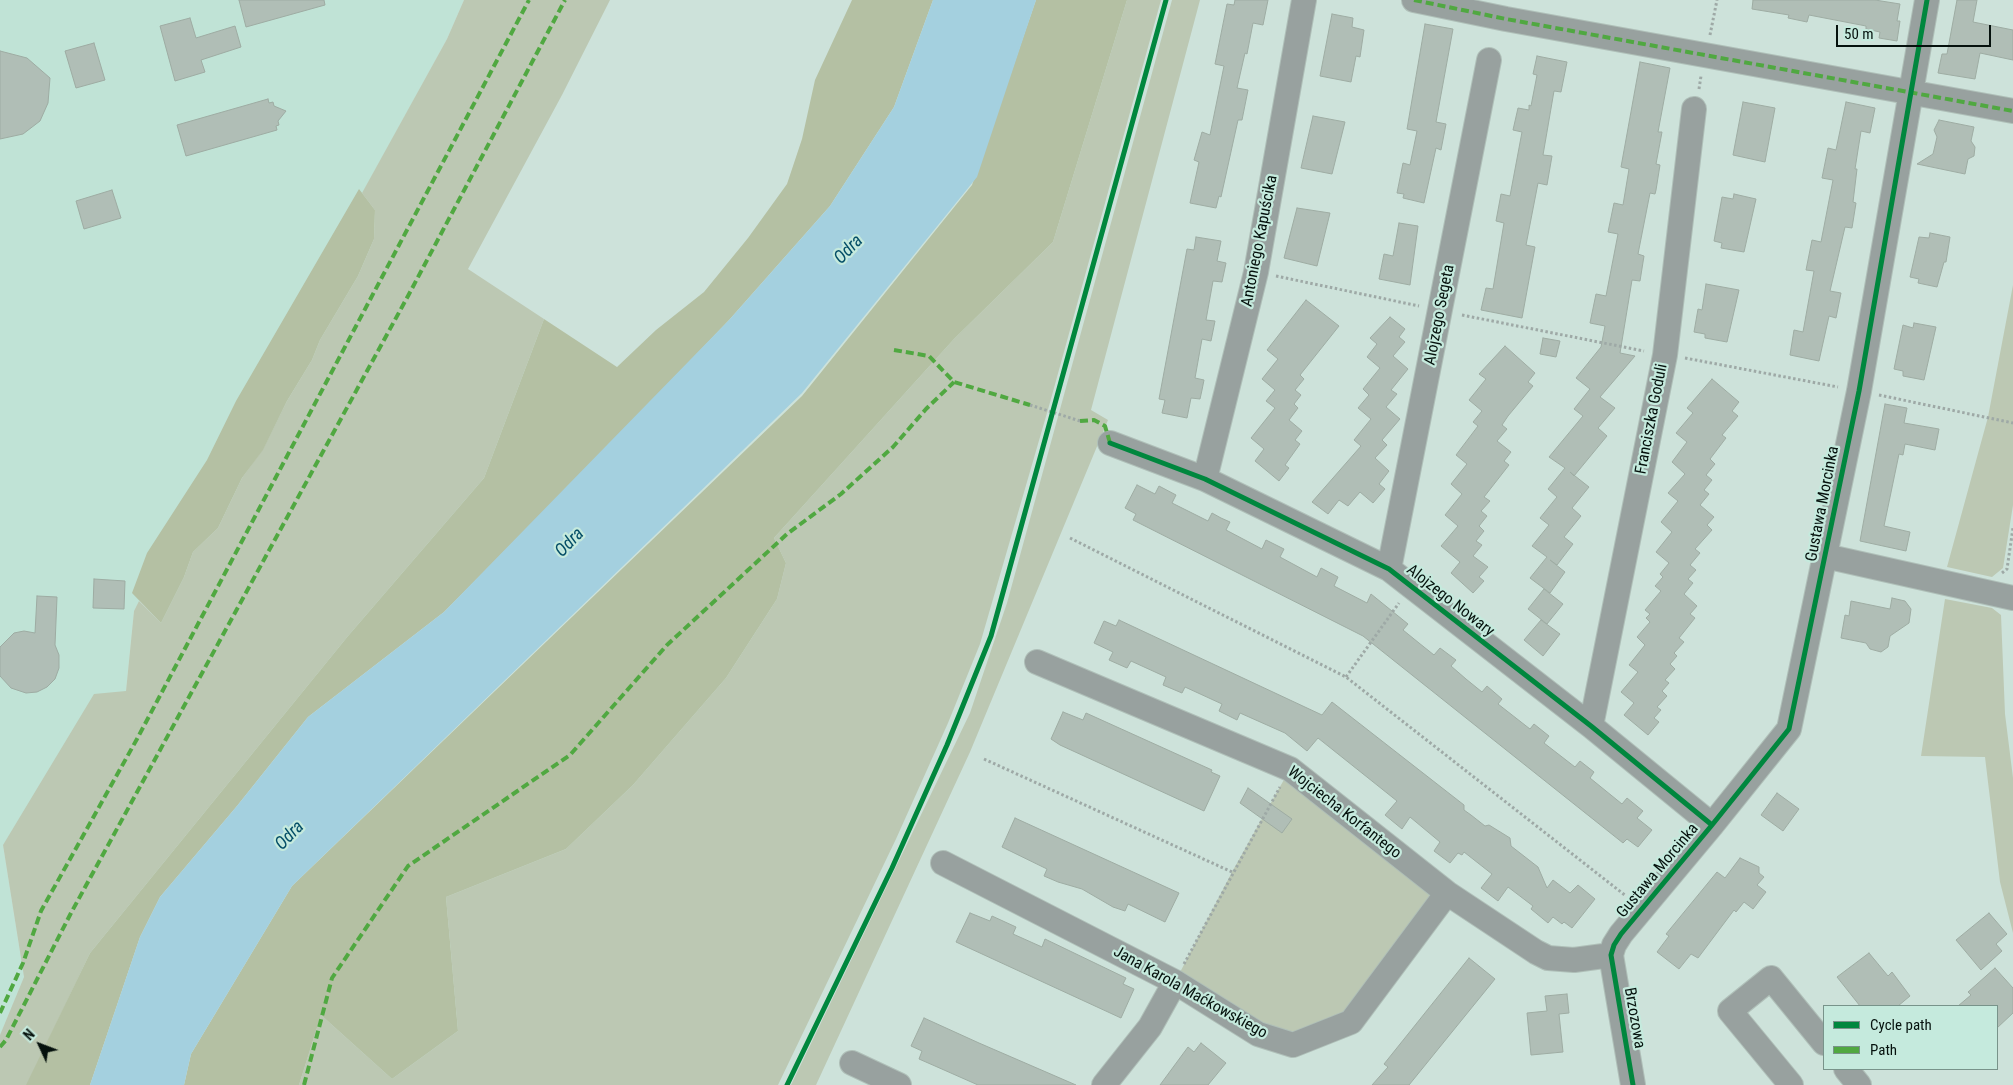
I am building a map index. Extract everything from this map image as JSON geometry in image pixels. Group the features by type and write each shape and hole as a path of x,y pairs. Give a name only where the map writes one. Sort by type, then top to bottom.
{"street":[{"name":"Antoniego Kapuścika","path":"1204,478 1256,272 1304,0"},
{"path":"1414,0 1705,56 2013,111"},
{"name":"Gustawa Morcinka","path":"1611,955 1621,934 1789,729 1859,391 1927,0"},
{"name":"Alojzego Segeta","path":"1389,569 1442,311 1490,60"},
{"name":"Franciszka Goduli","path":"1591,726 1665,354 1694,109"},
{"name":"Alojzego Nowary","path":"1110,443 1204,478 1389,569 1591,726 1712,825"},
{"path":"1826,556 2006,596"},
{"name":"Wojciecha Korfantego","path":"1037,662 1290,768 1447,893 1536,952 1548,958 1574,960 1611,955"},
{"name":"Jana Karola Maćkowskiego","path":"943,863 1175,982 1258,1034 1293,1045 1351,1022 1447,893"},
{"name":"Brzozowa","path":"1611,955 1633,1085"},
{"path":"1791,1085 1730,1012 1771,978 1823,1042"},
{"path":"1104,1085 1150,1028 1175,982"},
{"path":"852,1062 899,1085"},
{"path":"1847,1070 1858,1085"}],"path":[{"path":"1694,109 1717,0"},
{"path":"1256,272 1442,311 2013,422"},
{"path":"1051,423 1056,404"},
{"path":"1030,405 1053,414 1080,421"},
{"path":"2006,596 1999,575 2007,569 2013,528"},
{"path":"1070,538 1346,677 1642,909"},
{"path":"1346,677 1411,586"},
{"path":"984,759 1232,872"},
{"path":"1175,982 1232,872 1290,768"}],"shaded area":[{"path":"0,0 464,0 447,39 134,611 126,691 3,845 24,977 0,1035"},
{"path":"464,0 610,0 562,95 468,269 544,319 484,478 348,636 90,953 27,1085 0,1085 0,1035 24,977 3,845 94,694 126,691 134,611 139,601 161,623 184,577 193,552 218,528 242,478 263,449 287,401 312,360 320,340 358,276 374,239 375,210 362,193 447,39"},
{"path":"852,0 933,0 894,107 830,206 730,319 614,441 444,612 308,717 237,806 160,897 140,937 90,1085 26,1085 90,953 348,636 484,478 544,319 617,367 656,330 704,292 748,238 787,184 802,139 815,80"},
{"path":"1036,0 1127,0 1053,242 954,339 774,538 786,563 777,599 726,678 633,785 566,849 446,897 458,1031 392,1079 321,1015 299,1085 184,1085 191,1054 292,886 802,396 972,185"},
{"path":"1127,0 1161,0 1049,406 980,644 948,723 896,839 778,1085 299,1085 321,1015 392,1079 458,1031 446,897 566,849 633,785 726,678 777,599 786,563 774,538 954,339 1053,242"},
{"path":"1172,0 1200,0 1091,410 1108,420 970,752 816,1085 791,1085 970,713 1007,603"},
{"path":"359,189 375,210 374,239 358,276 320,340 312,360 287,401 263,450 242,478 218,528 193,552 184,577 161,623 132,593 147,553 207,460 236,401"},
{"path":"2013,285 2013,505 2003,568 1992,577 1947,567 1988,417"},
{"path":"1945,599 1992,608 2001,615 2005,714 2013,778 2013,933 2000,882 1985,757 1921,756"},
{"path":"1290,769 1447,893 1351,1022 1293,1045 1175,982 1232,872"}],"water":[{"name":"Odra","path":"933,0 1036,0 977,177 802,393 292,886 191,1054 184,1085 90,1085 140,937 160,897 237,806 308,717 444,612 730,319 830,206 894,107"}],"building":[{"path":"239,0 324,0 325,5 246,27"},
{"path":"1235,0 1268,0 1263,25 1253,23 1247,54 1245,53 1237,88 1248,90 1242,120 1238,120 1221,197 1219,196 1216,208 1190,203 1199,162 1194,160 1202,132 1210,135 1224,66 1215,64 1227,4 1234,5"},
{"path":"1753,0 1875,0 1900,4 1897,21 1900,21 1897,41 1879,38 1880,32 1866,29 1866,26 1809,15 1807,22 1788,18 1789,15 1752,9"},
{"path":"1957,0 1977,0 1973,22 2013,30 2013,60 1980,53 1975,79 1938,73 1942,54 1947,54"},
{"path":"1332,14 1353,18 1352,27 1364,30 1360,57 1356,56 1351,82 1320,76"},
{"path":"190,18 196,38 235,26 241,47 201,60 205,72 175,81 160,26"},
{"path":"1425,24 1453,29 1436,122 1446,124 1441,150 1436,148 1424,203 1403,198 1404,194 1397,193 1403,163 1410,165 1417,131 1407,129"},
{"path":"94,43 105,80 76,88 65,51"},
{"path":"0,51 27,58 50,78 48,103 40,121 23,134 0,139"},
{"path":"1537,56 1567,62 1561,92 1554,91 1543,155 1552,156 1547,185 1538,183 1526,245 1535,247 1522,318 1481,310 1486,288 1493,289 1504,223 1496,221 1501,194 1510,196 1522,132 1513,130 1518,108 1529,110 1529,105 1531,106 1537,75 1533,74"},
{"path":"1640,62 1670,68 1658,132 1662,132 1656,164 1660,165 1656,190 1655,194 1650,193 1638,254 1644,256 1640,281 1632,280 1620,353 1635,356 1600,397 1615,408 1598,428 1607,436 1574,475 1589,487 1572,508 1581,516 1564,537 1573,544 1557,565 1550,560 1565,572 1550,593 1530,578 1547,557 1532,546 1549,525 1540,518 1557,497 1548,489 1565,468 1549,457 1583,416 1574,409 1590,389 1576,378 1601,347 1605,326 1590,323 1596,294 1606,296 1618,234 1608,232 1614,203 1623,205 1629,169 1621,167"},
{"path":"268,99 269,103 273,102 274,106 286,111 278,121 277,130 186,156 177,125"},
{"path":"1743,102 1775,108 1765,162 1733,155"},
{"path":"1846,102 1875,108 1870,133 1861,131 1855,169 1857,169 1853,202 1856,203 1852,228 1845,227 1830,291 1841,293 1836,318 1829,316 1819,361 1790,355 1794,330 1803,332 1814,271 1806,270 1812,240 1821,242 1833,180 1822,178 1828,148 1836,150"},
{"path":"1313,116 1345,122 1332,174 1301,168"},
{"path":"1939,120 1974,127 1971,141 1975,147 1974,156 1968,159 1965,174 1917,164 1933,154 1937,137 1934,130"},
{"path":"112,190 121,218 84,229 76,201"},
{"path":"1734,194 1756,199 1744,252 1721,248 1722,243 1714,241 1722,197 1733,199"},
{"path":"1297,208 1330,213 1317,266 1284,258"},
{"path":"1399,223 1418,226 1410,285 1379,279 1384,254 1393,256"},
{"path":"1930,233 1950,237 1946,262 1944,262 1937,287 1918,283 1919,279 1910,277 1919,237 1929,238"},
{"path":"1196,237 1221,241 1217,261 1226,263 1222,282 1213,281 1206,320 1215,321 1211,341 1202,339 1195,378 1204,380 1200,399 1191,398 1187,418 1162,413 1165,400 1159,399 1187,249 1194,250"},
{"path":"1706,284 1739,290 1727,342 1705,338 1705,334 1694,332 1698,309 1702,310"},
{"path":"1306,300 1339,326 1300,375 1304,379 1295,390 1301,395 1294,404 1298,408 1289,420 1302,431 1295,440 1300,444 1285,465 1289,468 1279,481 1255,461 1264,449 1251,438 1275,408 1266,401 1275,390 1262,379 1278,359 1267,350"},
{"path":"1390,317 1405,329 1399,337 1405,342 1393,356 1408,369 1391,390 1397,394 1386,407 1400,419 1382,440 1387,445 1375,458 1389,471 1379,484 1385,489 1373,503 1360,492 1348,506 1339,500 1328,514 1312,502 1361,446 1354,440 1371,419 1358,408 1369,395 1363,389 1380,368 1367,357 1377,344 1370,338"},
{"path":"1914,323 1936,327 1924,380 1903,376 1903,371 1894,369 1903,325 1913,328"},
{"path":"1543,338 1560,341 1556,357 1540,354"},
{"path":"1505,346 1535,373 1528,382 1533,386 1502,425 1507,429 1497,441 1511,452 1504,461 1509,465 1484,497 1490,501 1481,511 1487,516 1479,526 1484,531 1476,541 1482,545 1473,556 1488,567 1479,577 1484,581 1473,593 1451,573 1460,562 1441,546 1458,526 1445,515 1462,494 1451,484 1467,464 1456,455 1478,426 1473,422 1482,411 1469,400 1486,379 1479,374"},
{"path":"1712,379 1739,402 1732,411 1738,416 1722,435 1726,438 1710,459 1715,464 1706,475 1712,480 1704,490 1709,494 1700,505 1714,517 1707,525 1712,530 1695,549 1700,553 1690,565 1696,570 1688,579 1693,583 1684,594 1697,606 1690,614 1695,618 1679,638 1684,642 1674,653 1677,656 1670,664 1675,669 1665,680 1669,683 1662,691 1667,696 1657,707 1661,710 1654,718 1659,722 1648,735 1624,715 1634,703 1621,692 1638,672 1629,665 1645,645 1637,637 1650,622 1646,618 1650,614 1645,610 1661,591 1655,586 1663,577 1660,574 1669,563 1656,552 1672,532 1661,522 1678,501 1668,493 1685,474 1672,462 1687,442 1676,433 1693,413 1687,408"},
{"path":"1885,404 1907,408 1904,423 1939,429 1935,450 1905,444 1903,455 1899,454 1884,526 1910,532 1906,551 1860,541"},
{"path":"1137,485 1155,494 1159,486 1176,495 1172,503 1208,521 1212,513 1230,522 1226,530 1262,549 1266,540 1284,549 1280,557 1317,577 1321,568 1338,577 1334,586 1367,603 1371,594 1408,624 1403,630 1434,655 1440,648 1456,660 1451,666 1482,692 1487,686 1502,699 1498,704 1530,729 1534,724 1549,736 1544,743 1575,767 1580,761 1594,772 1590,778 1622,804 1627,798 1643,811 1637,818 1652,830 1638,847 1627,839 1623,843 1363,636 1133,520 1136,514 1125,508"},
{"path":"94,579 125,581 124,609 93,608"},
{"path":"1544,589 1563,604 1547,624 1528,609"},
{"path":"37,596 57,597 55,645 59,655 59,668 55,679 47,687 37,692 26,693 11,688 0,676 0,647 14,633 24,631 35,633"},
{"path":"1892,598 1905,601 1911,609 1909,623 1890,636 1888,647 1881,652 1870,649 1866,643 1841,638 1845,615 1849,616 1851,601 1890,609"},
{"path":"1119,620 1322,715 1332,702 1464,805 1464,810 1485,826 1489,825 1510,838 1511,846 1538,867 1547,888 1553,880 1570,893 1578,885 1595,899 1572,928 1564,922 1562,924 1553,917 1548,923 1531,909 1533,906 1508,887 1498,901 1481,888 1492,874 1464,852 1462,855 1458,853 1450,863 1434,851 1440,842 1410,817 1402,829 1385,815 1397,801 1318,738 1307,751 1285,733 1240,713 1237,720 1219,711 1222,704 1185,687 1182,693 1163,685 1166,677 1131,661 1127,668 1109,660 1113,652 1094,643 1104,621 1116,626"},
{"path":"1541,620 1560,634 1543,656 1524,640"},
{"path":"1063,712 1083,720 1086,713 1212,770 1211,772 1220,776 1204,811 1060,745 1051,739"},
{"path":"1248,788 1292,819 1282,833 1240,803"},
{"path":"1777,793 1799,809 1783,831 1761,815"},
{"path":"1015,818 1179,893 1165,922 1128,904 1125,911 1113,907 1082,889 1044,876 1047,869 1002,847"},
{"path":"1740,858 1759,867 1759,873 1764,877 1757,885 1766,892 1753,909 1744,902 1736,912 1734,910 1698,958 1691,954 1679,969 1657,952 1669,936 1666,934 1717,872 1725,878"},
{"path":"970,913 990,921 992,916 1016,927 1013,934 1042,947 1045,939 1126,978 1123,984 1134,989 1121,1018 956,942"},
{"path":"1989,913 2007,934 1996,944 2002,951 1981,970 1956,940"},
{"path":"1869,953 1888,976 1892,972 1910,996 1899,1005 1859,1005 1837,977"},
{"path":"1469,958 1495,979 1409,1085 1372,1085 1388,1067 1384,1064"},
{"path":"1995,968 2013,988 2013,1013 1998,1027 1998,1005 1959,1005 1971,995 1968,992"},
{"path":"1567,994 1569,1013 1559,1014 1563,1052 1531,1055 1527,1013 1547,1011 1545,996"},
{"path":"924,1018 1076,1085 978,1085 919,1059 922,1051 911,1046"},
{"path":"1201,1043 1226,1063 1208,1085 1160,1085 1188,1047 1194,1052"}],"marked path":[{"path":"0,1013 23,963 41,911 137,739 529,0"},
{"path":"0,1047 6,1040 71,913 408,296 565,0"},
{"path":"1414,0 1506,19 2013,111"},
{"path":"894,350 929,356 954,382 1030,405"},
{"path":"304,1085 332,978 408,866 570,755 667,645 787,534 841,494 893,447 926,409 954,382"},
{"path":"1080,421 1094,420 1105,426 1110,443"}],"cycle path":[{"path":"787,1085 892,868 947,745 991,636 1166,0"},
{"path":"1633,1085 1611,955 1614,945 1789,729 1859,391 1927,0"},
{"path":"1110,443 1205,479 1389,569 1591,726 1712,825"}]}
